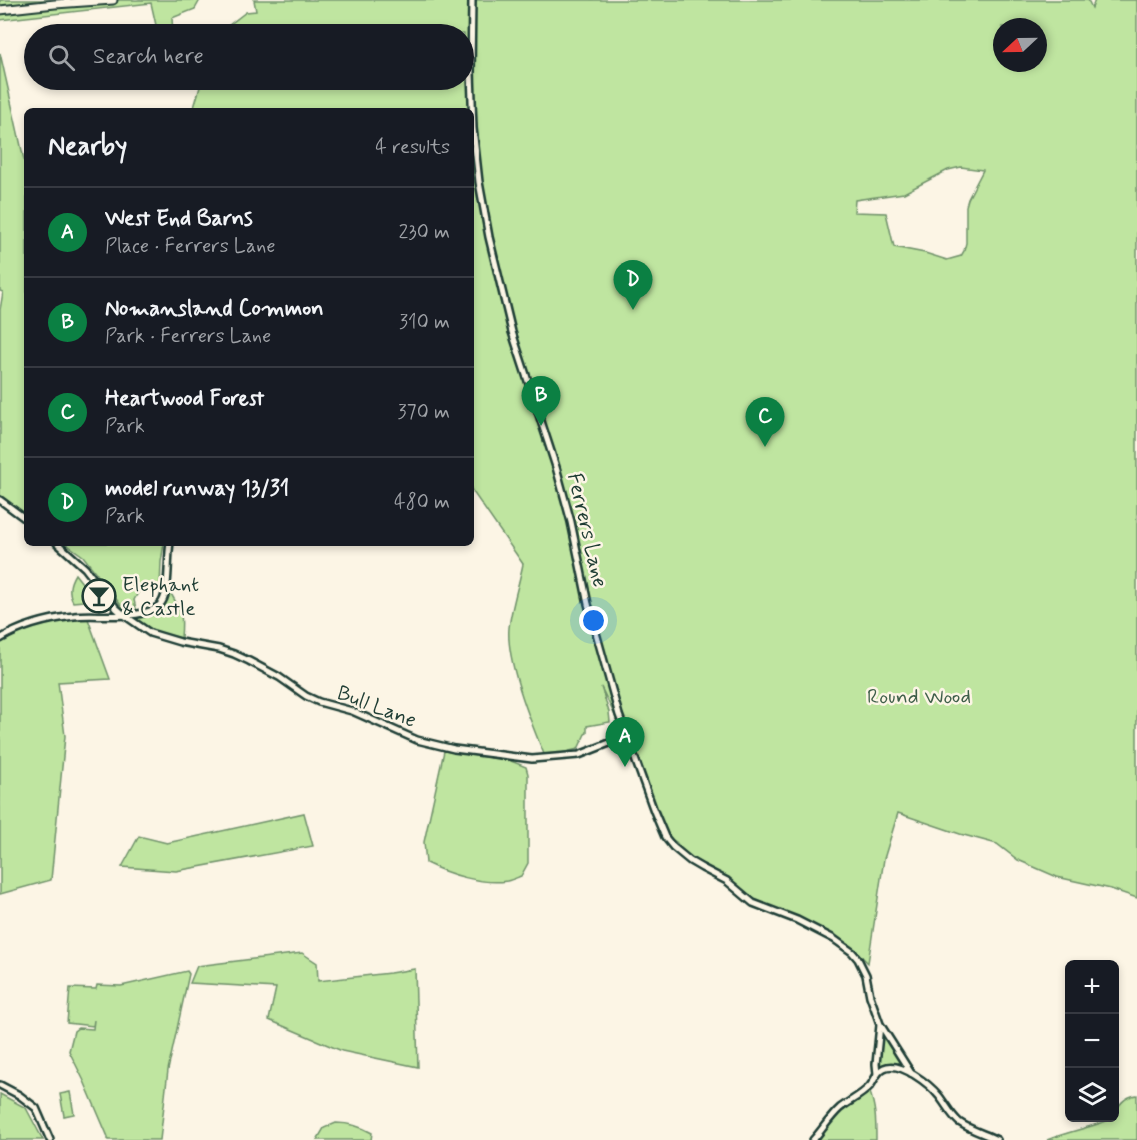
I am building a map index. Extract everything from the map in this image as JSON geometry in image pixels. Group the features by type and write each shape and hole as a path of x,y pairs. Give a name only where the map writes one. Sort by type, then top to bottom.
{"main road":[{"path":"0,10 113,0"}],"street":[{"name":"Ferrers Lane","path":"472,0 472,24"},
{"name":"Ferrers Lane","path":"472,90 472,108"},
{"name":"Ferrers Lane","path":"474,139 478,182 512,332 556,467 588,604 619,716 665,837 673,847 702,868 727,880 753,903 797,920 834,939 852,952 866,975 880,1024 911,1073"},
{"path":"0,500 24,518"},
{"path":"60,546 85,568 124,615"},
{"path":"0,639 30,624 43,621 76,616 139,614 151,610 160,605 166,594 170,546"},
{"name":"Bull Lane","path":"124,615 150,633 234,654 279,677 306,696 352,711 417,740 454,749 532,759 579,755 612,742 617,742 632,753"},
{"name":"Ferrers Lane","path":"877,1074 880,1024"},
{"path":"813,1140 840,1108 859,1096 872,1084 882,1069 890,1066 911,1073 938,1095 959,1121 997,1140"},
{"path":"0,1085 19,1095 36,1108 50,1140"}],"green space":[{"path":"0,0 200,0 195,9 172,18 172,24 156,24 151,3 0,20"},
{"name":"Round Wood","path":"254,0 1088,0 1092,8 1095,0 1137,0 1137,898 1111,889 1057,877 1018,860 997,844 898,813 884,859 868,963 840,939 755,900 727,877 686,855 676,842 665,835 641,769 601,687 610,722 587,726 587,733 578,749 544,754 515,674 509,642 510,621 523,564 474,493 474,108 194,108 199,90 474,90 474,24 230,24 246,12 256,11","holes":["961,167 983,170 968,199 964,251 961,256 947,260 894,247 886,213 854,212 855,200 904,193 948,170"]},
{"path":"0,53 24,160 24,513 0,496 0,310 3,292 0,291"},
{"path":"69,546 164,546 160,588 139,591 134,600 137,613 127,613 83,556"},
{"path":"75,574 86,588 84,601 73,602 70,595 71,581"},
{"path":"170,592 181,614 181,638 156,632 133,618 151,613 160,607"},
{"path":"75,617 88,619 110,679 58,682 65,736 51,880 0,894 0,643 46,622"},
{"path":"444,751 511,761 526,767 528,774 528,863 521,876 497,882 476,880 455,875 426,863 424,842"},
{"path":"304,813 313,846 176,871 122,867 139,836 167,843"},
{"path":"302,953 317,963 318,981 415,969 418,1067 342,1051 269,1020 276,988 190,983 197,966"},
{"path":"187,971 189,974 168,1070 160,1140 108,1140 69,1051 74,1031 78,1028 93,1029 94,1020 93,1026 67,1023 70,988 96,989 97,985 121,986"},
{"path":"882,1029 906,1068 878,1068"},
{"path":"869,1090 876,1121 876,1140 815,1140 844,1108"},
{"path":"70,1092 74,1114 64,1116 60,1094"},
{"path":"0,1094 26,1108 43,1140 0,1140"},
{"path":"1137,1095 1137,1140 1047,1140 1103,1122 1119,1122 1119,1106 1129,1097"},
{"path":"336,1123 350,1124 368,1131 372,1133 371,1140 317,1140 324,1128"}],"place":[{"name":"model runway 13/31","path":"633,310"},
{"name":"Nomansland Common","path":"541,426"},
{"name":"Heartwood Forest","path":"765,447"},
{"name":"Elephant & Castle","path":"99,596"},
{"name":"West End Barns","path":"625,767"}]}
